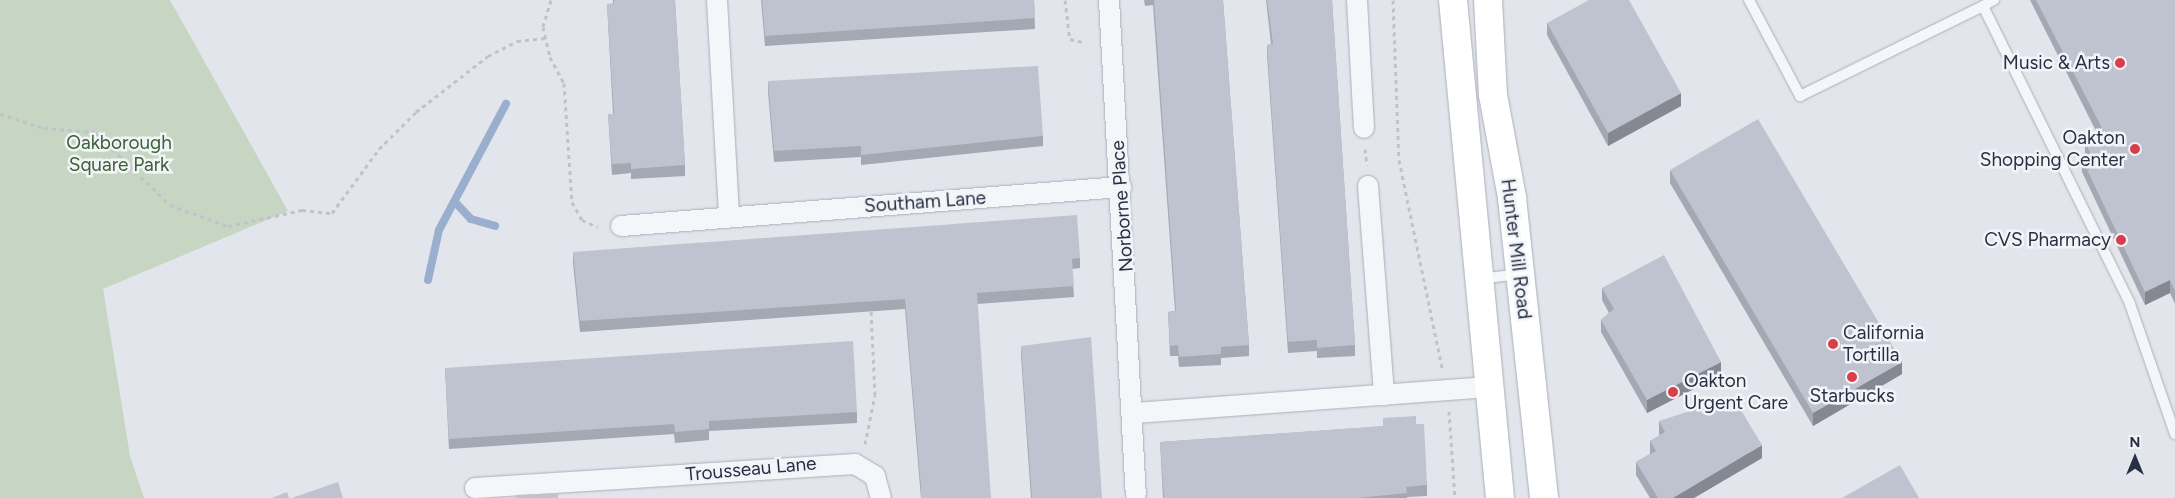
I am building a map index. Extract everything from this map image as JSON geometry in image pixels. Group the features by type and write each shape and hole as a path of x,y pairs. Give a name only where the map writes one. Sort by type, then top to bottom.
{"main road":[{"path":"1453,0 1500,498"},
{"name":"Hunter Mill Road","path":"1488,0 1493,95 1520,274 1544,498"}],"street":[{"path":"717,0 729,217"},
{"name":"Norborne Place","path":"1109,0 1135,413 1136,494"},
{"path":"1357,0 1364,128"},
{"path":"1368,186 1384,395"},
{"name":"Southam Lane","path":"621,226 1121,187"},
{"path":"1135,413 1489,388"},
{"name":"Trousseau Lane","path":"475,488 602,490 855,464 875,476 881,498"}],"lane":[{"path":"1750,0 1800,96 1994,0"},
{"path":"1983,6 2130,304 2175,434"},
{"path":"1478,279 1520,274"}],"path":[{"path":"551,0 543,27 564,83 572,202 582,220 598,227 621,226"},
{"path":"1065,0 1070,39 1086,44"},
{"path":"1394,0 1399,160 1441,367"},
{"path":"0,114 44,128 95,132 170,205 228,226 302,210 332,213 379,149 416,112 488,56 517,41 546,38"},
{"path":"1364,128 1368,186"},
{"path":"865,444 875,396 871,301"},
{"path":"1449,411 1455,498"}],"green space":[{"name":"Oakborough Square Park","path":"0,0 170,0 288,211 103,289 130,456 144,498 0,498"}],"building":[{"path":"614,0 675,0 685,165 631,169 631,163 612,164 608,114 614,114 607,4 614,3"},
{"path":"762,0 1034,0 1035,18 765,36"},
{"path":"1154,0 1223,0 1249,345 1221,347 1221,354 1179,357 1178,345 1170,346 1168,312 1176,311"},
{"path":"1267,0 1332,0 1355,345 1317,348 1317,340 1288,342 1267,45 1273,44"},
{"path":"1589,0 1629,0 1681,93 1608,133 1547,23"},
{"name":"Oakton Shopping Center","path":"2036,0 2175,0 2175,291 2170,280 2145,292 2082,159 2091,155 2085,141 2104,132"},
{"path":"1038,66 1043,136 861,155 861,146 774,151 768,81"},
{"path":"1758,119 1902,362 1813,413 1670,170"},
{"path":"1077,215 1080,258 1072,259 1074,286 977,293 991,498 921,498 905,299 580,321 573,252"},
{"path":"1664,255 1721,362 1647,400 1601,320 1614,309 1602,288"},
{"path":"1091,337 1102,498 1032,498 1021,346"},
{"path":"853,341 857,412 709,421 709,429 675,432 674,424 449,439 445,368"},
{"path":"1733,397 1762,445 1673,498 1658,498 1636,462 1656,451 1650,441 1665,432 1659,421"},
{"path":"1416,416 1416,424 1424,424 1427,485 1406,487 1407,493 1358,498 1164,498 1160,442 1383,426 1383,418"},
{"path":"1900,465 1919,498 1842,498"},
{"path":"338,482 343,498 292,498"},
{"path":"287,492 289,498 272,498"},
{"path":"558,493 558,498 516,498 515,495"}],"waterway":[{"path":"428,280 439,230 506,104"},
{"path":"455,202 471,219 495,226"}],"place":[{"name":"Music & Arts","path":"2120,63"},
{"name":"Oakton Shopping Center","path":"2135,149"},
{"name":"CVS Pharmacy","path":"2121,240"},
{"name":"California Tortilla","path":"1833,344"},
{"name":"Starbucks","path":"1852,377"},
{"name":"Oakton Urgent Care","path":"1673,392"}]}
